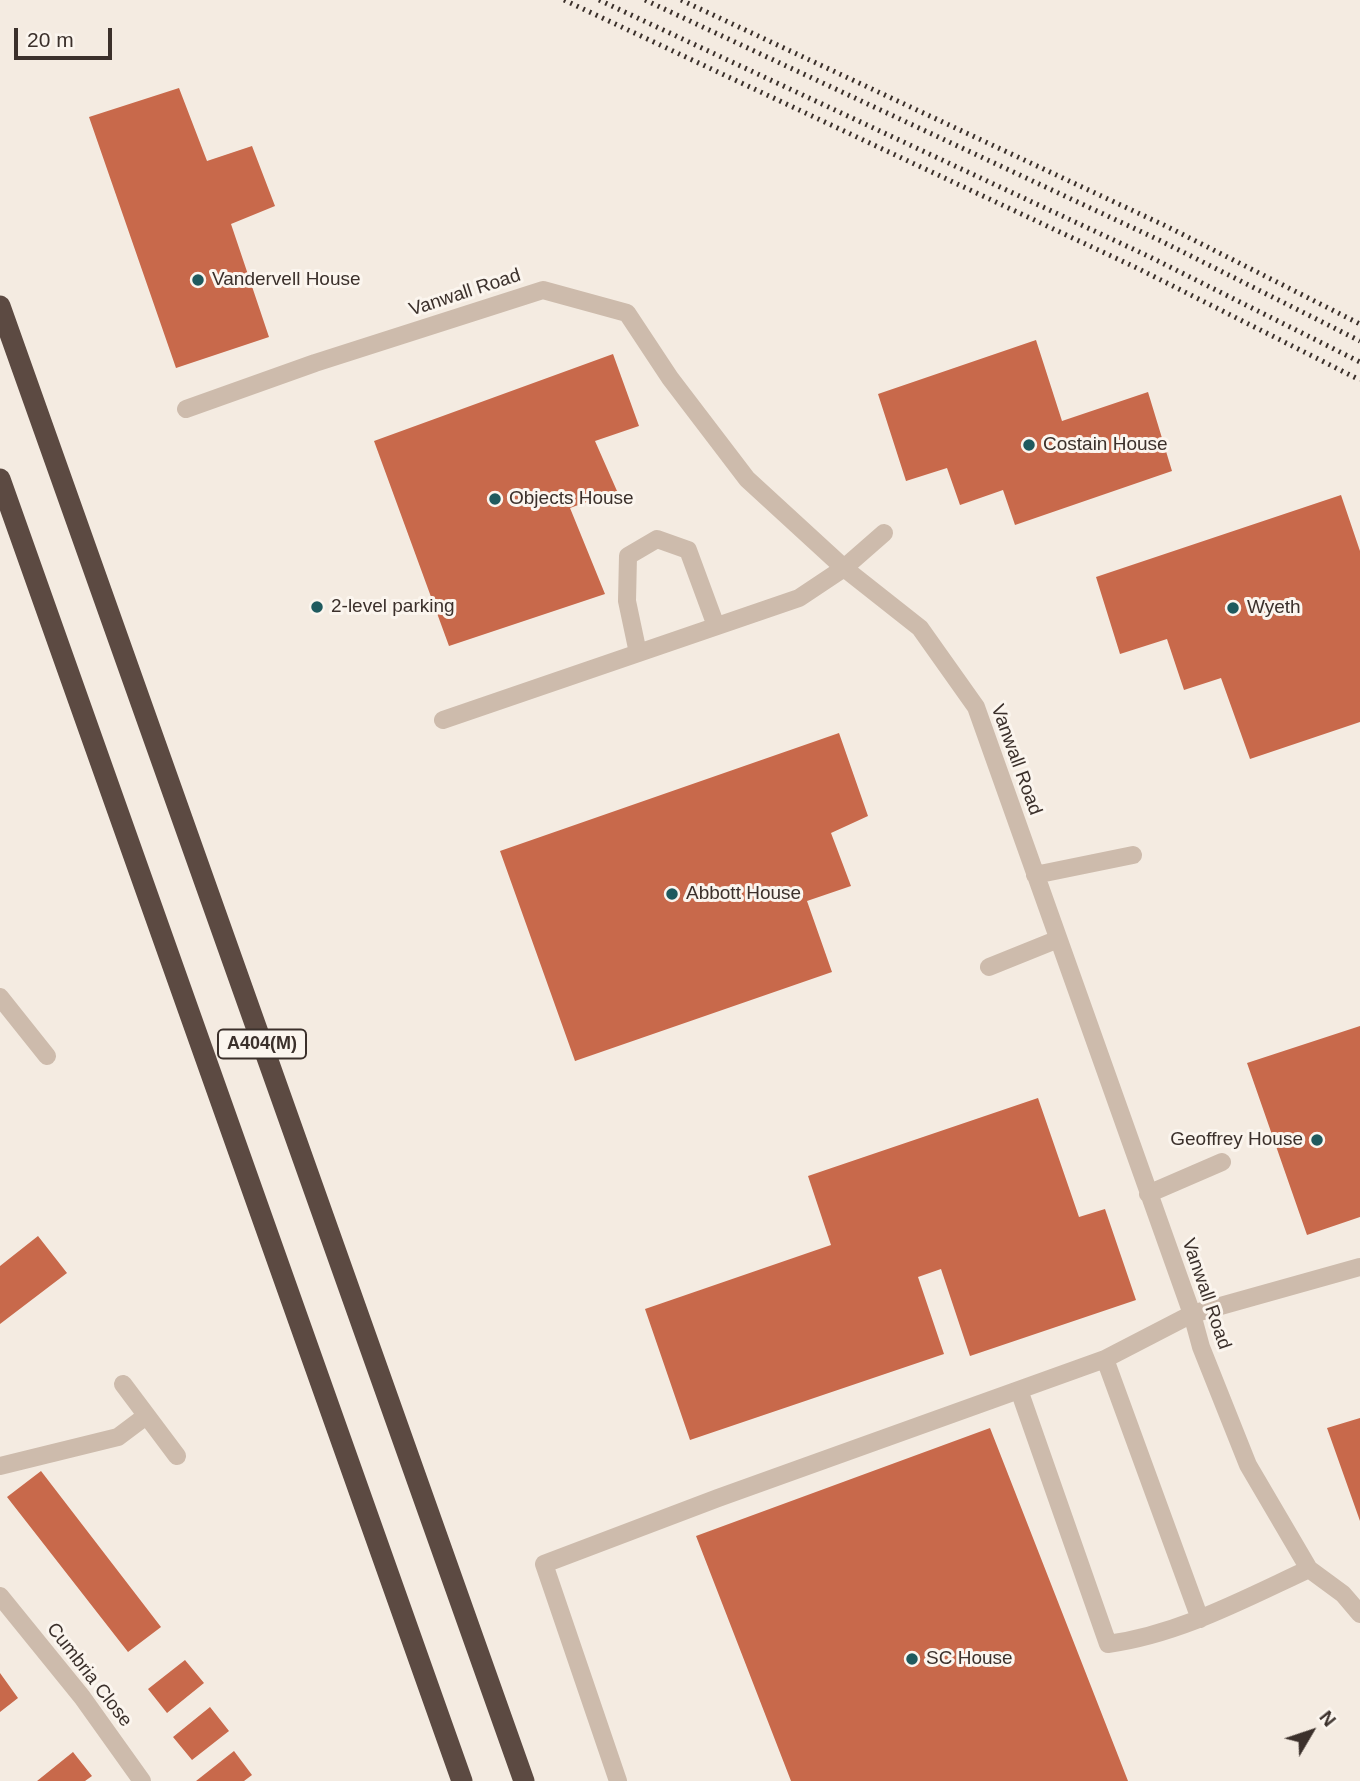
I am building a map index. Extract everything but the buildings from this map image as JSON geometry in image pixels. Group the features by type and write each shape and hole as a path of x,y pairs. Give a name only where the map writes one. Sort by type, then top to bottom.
{"highway":[{"name":"A404(M)","path":"0,306 524,1781"},
{"name":"A404(M)","path":"0,479 462,1781"}],"street":[{"name":"Vanwall Road","path":"186,409 315,363 543,290 627,313 670,379 747,479 844,568 920,628 976,707 1056,940 1192,1314 1201,1347 1248,1465 1309,1569 1343,1594 1360,1614"},
{"path":"443,720 799,598 844,568 884,533"},
{"path":"638,653 627,601 628,556 657,539 688,550 716,626"},
{"path":"1035,875 1133,855"},
{"path":"989,967 1056,940"},
{"path":"0,997 47,1056"},
{"path":"1148,1195 1222,1162"},
{"path":"618,1781 544,1564 718,1497 1105,1359 1192,1314 1360,1267"},
{"path":"1105,1359 1200,1619"},
{"path":"123,1384 177,1455"},
{"path":"1019,1390 1108,1644 1149,1638 1200,1619 1309,1569"},
{"path":"0,1466 118,1437 146,1416"},
{"name":"Cumbria Close","path":"0,1596 82,1697 142,1781"}],"railway":[{"path":"564,0 1139,269 1360,380"},
{"path":"599,0 1148,256 1360,362"},
{"path":"645,0 1159,240 1360,341"},
{"path":"681,0 1168,227 1360,324"}],"place":[{"name":"Vandervell House","path":"198,280"},
{"name":"Costain House","path":"1029,445"},
{"name":"Objects House","path":"495,499"},
{"name":"2-level parking","path":"317,607"},
{"name":"Wyeth","path":"1233,608"},
{"name":"Abbott House","path":"672,894"},
{"name":"Geoffrey House","path":"1317,1140"},
{"name":"SC House","path":"912,1659"}]}
